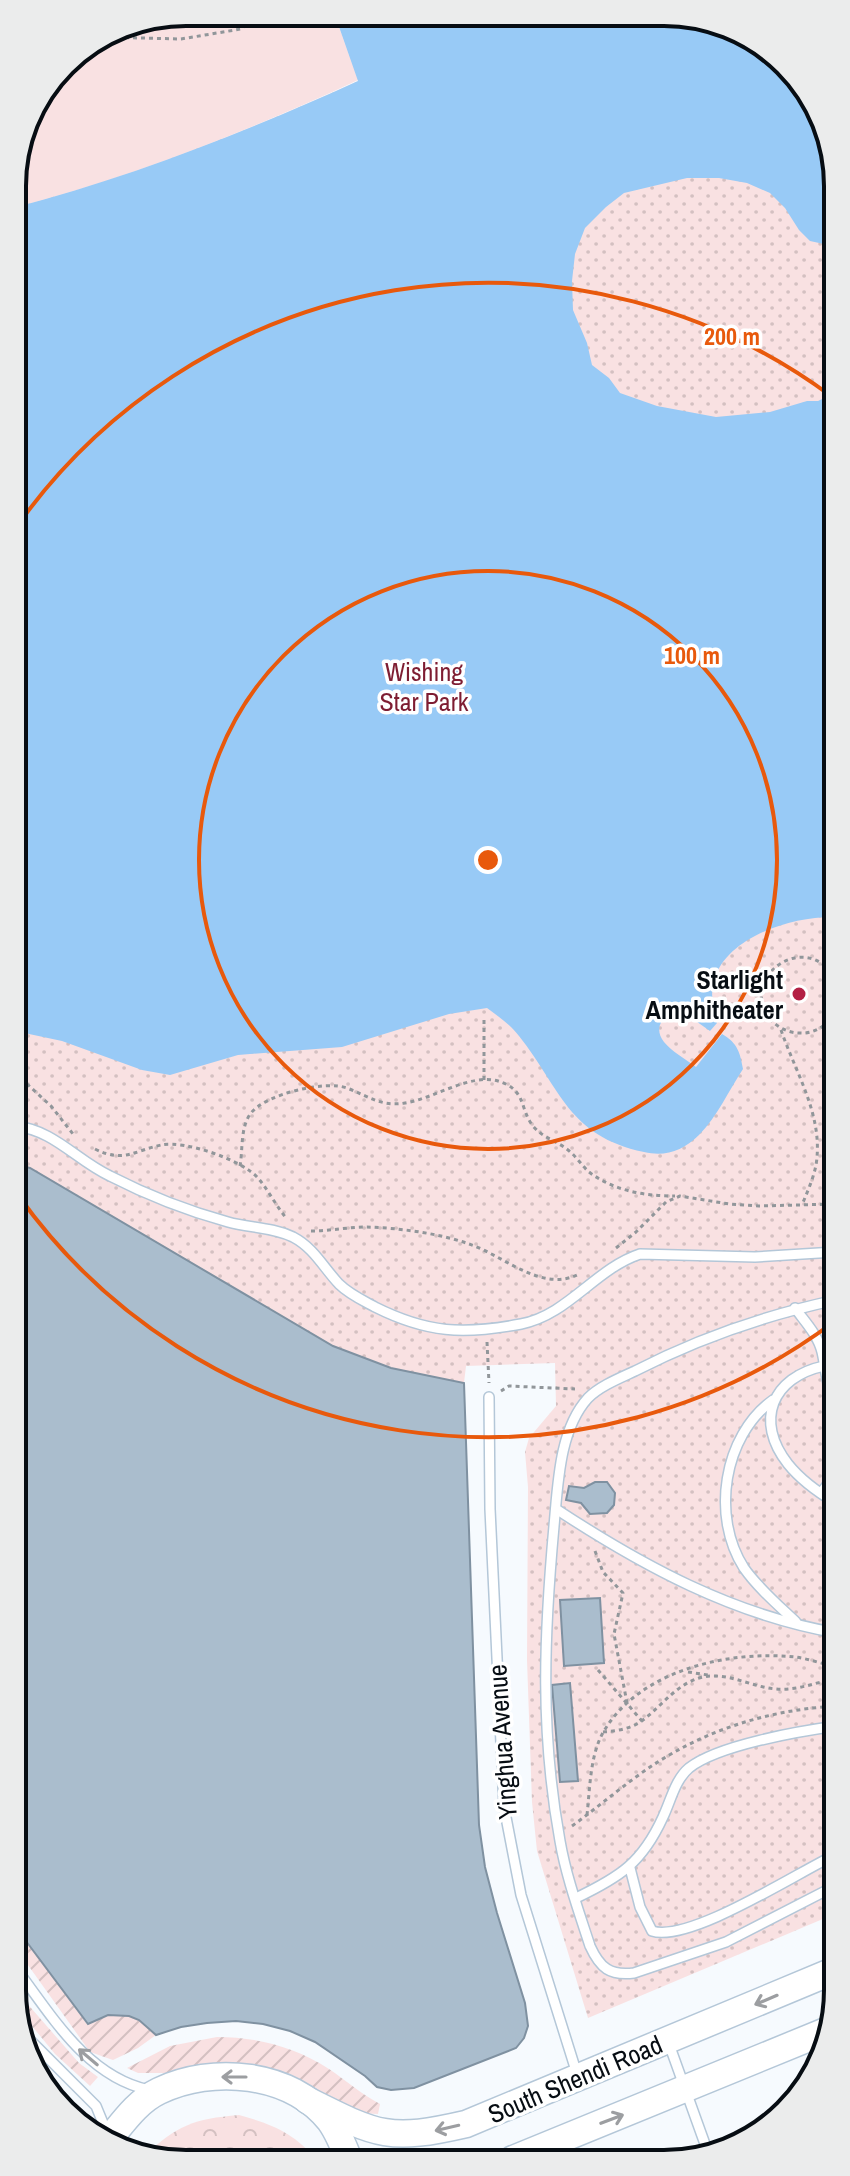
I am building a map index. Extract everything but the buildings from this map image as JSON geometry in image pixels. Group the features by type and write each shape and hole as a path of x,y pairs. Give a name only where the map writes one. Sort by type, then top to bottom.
{"street":[{"name":"South Shendi Road","path":"156,2092 185,2081 238,2075 263,2080 365,2128 402,2136 466,2124 824,1975"},
{"name":"South Shendi Road","path":"536,2150 818,2034"},
{"path":"114,2133 133,2109 156,2092"},
{"path":"307,2100 330,2121 344,2150"}],"lane":[{"path":"26,1128 41,1131 107,1175 147,1192 215,1219 293,1237 320,1259 340,1285 356,1297 423,1327 451,1330 487,1328 538,1319 552,1313 622,1260 640,1254 755,1257 824,1253"},
{"path":"824,1302 795,1308 721,1332 650,1363 589,1397 569,1432 556,1509 544,1659 545,1718 560,1844 595,1956 609,1971 619,1975 634,1973 726,1942 824,1892"},
{"path":"795,1308 815,1334 824,1366 795,1376 762,1408 733,1453 726,1483 728,1525 743,1566 798,1624"},
{"name":"Yinghua Avenue","path":"489,1397 490,1509 504,1807 521,1895 578,2078"},
{"path":"773,1400 772,1416 778,1447 788,1463 824,1495"},
{"path":"821,1493 824,1489"},
{"path":"556,1509 624,1553 693,1588 751,1610 824,1630"},
{"path":"576,1898 630,1868 648,1846 678,1781 690,1768 736,1748 791,1733 824,1728"},
{"path":"630,1868 640,1907 652,1931 671,1933 759,1896 824,1861"},
{"path":"26,1981 82,2053 113,2076 137,2088 156,2092"},
{"path":"667,2040 706,2145"},
{"path":"36,2046 96,2106 103,2127"}],"path":[{"path":"126,38 181,39 245,26"},
{"path":"824,967 810,958 785,960 766,977 762,989 766,1014 781,1028 798,1034 811,1032 824,1025"},
{"path":"484,1020 484,1080"},
{"path":"781,1028 813,1116 817,1138 817,1160 802,1205"},
{"path":"240,1166 244,1126 251,1113 286,1094 316,1086 346,1087 374,1101 404,1103 484,1080 499,1082 517,1091 533,1126 568,1150 600,1180 643,1194 729,1204 824,1204"},
{"path":"26,1082 77,1139"},
{"path":"91,1147 110,1156 129,1156 164,1144 182,1144 256,1175 278,1208 293,1223"},
{"path":"611,1251 636,1232 666,1202 680,1196"},
{"path":"307,1230 392,1229 468,1243 555,1281 583,1272"},
{"path":"487,1328 489,1397 509,1386 574,1389 589,1397"},
{"path":"591,1532 603,1572 623,1593 614,1634 627,1703"},
{"path":"587,1815 593,1762 603,1732 627,1703 641,1692 669,1676 729,1659 795,1657 824,1664"},
{"path":"598,1670 642,1721"},
{"path":"684,1671 717,1677"},
{"path":"603,1732 622,1730 642,1721 669,1695 685,1684 704,1677 728,1676 777,1689 799,1688 824,1681"}],"green space":[{"path":"339,26 358,80 188,152 26,205 26,175 31,144 42,115 59,88 80,66 106,47 144,31 165,27"},
{"name":"Wishing Star Park","path":"339,26 685,27 735,42 777,73 803,106 819,144 823,165 824,1918 588,2018 537,1851 532,1802 525,1452 529,1438 556,1406 555,1363 466,1366 464,1383 391,1368 333,1346 26,1167 26,204 188,152 358,81"},
{"path":"26,1941 87,2024 106,2016 124,2016 141,2022 156,2035 113,2060 90,2052 26,1962"},
{"path":"27,2003 79,2063 98,2077 90,2086 55,2054 29,2023"},
{"path":"217,2037 261,2041 303,2055 380,2104 378,2114 358,2113 182,2073 138,2073 127,2068 170,2046"},
{"path":"239,2115 262,2122 282,2131 307,2150 155,2147 177,2130 210,2119"}],"water":[{"name":"Wishing Star Park","path":"339,26 685,27 735,42 770,66 803,106 819,144 823,165 824,244 810,241 770,193 747,183 719,178 687,178 624,193 585,228 575,254 573,310 587,343 592,365 609,378 620,393 657,406 716,417 770,412 824,398 824,918 782,925 747,940 733,951 714,980 712,1001 717,1023 710,1031 683,1012 671,1014 663,1020 659,1030 664,1042 696,1067 722,1034 737,1049 743,1069 705,1128 680,1149 659,1154 644,1152 598,1135 569,1108 516,1032 487,1008 449,1014 342,1047 238,1055 170,1075 142,1070 62,1041 26,1033 26,204 188,152 358,81"}],"place":[{"name":"Starlight Amphitheater","path":"799,994"}]}
